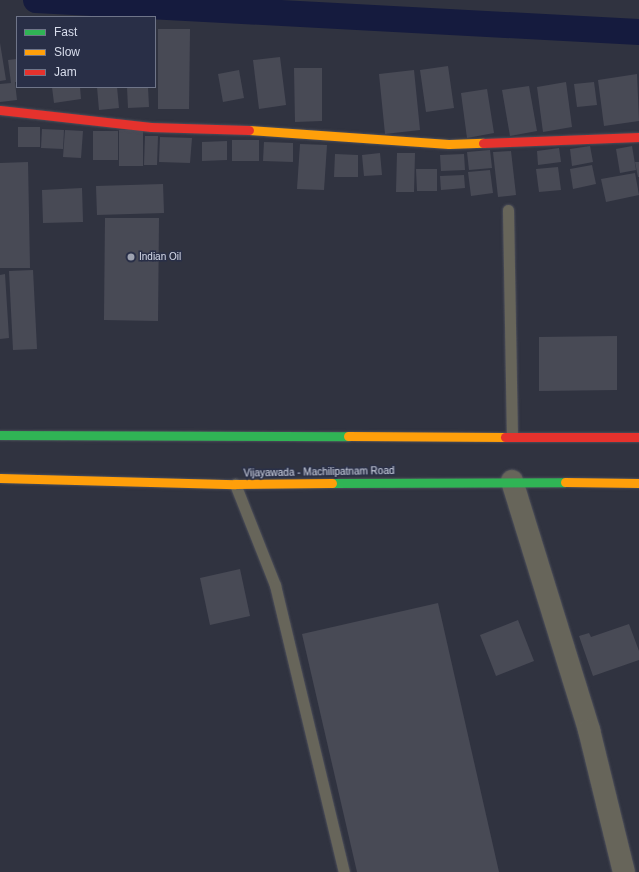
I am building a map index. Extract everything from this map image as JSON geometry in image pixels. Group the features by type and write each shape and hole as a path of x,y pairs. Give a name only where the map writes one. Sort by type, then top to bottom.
{"main road":[{"path":"0,110 151,127 284,131 449,144 639,137"},
{"path":"0,435 512,435 639,437"},
{"name":"Vijayawada - Machilipatnam Road","path":"0,478 235,484 512,481 639,483"}],"street":[{"path":"512,481 589,730 624,872"}],"lane":[{"path":"508,210 512,435"},
{"path":"235,484 275,585 344,872"}],"building":[{"path":"158,29 190,29 189,109 158,109"},
{"path":"0,43 6,80 0,81"},
{"path":"280,57 286,105 259,109 253,60"},
{"path":"16,59 15,82 17,100 0,102 0,84 11,83 8,60"},
{"path":"448,66 454,108 426,112 420,70"},
{"path":"294,68 322,68 322,121 295,122"},
{"path":"239,70 244,98 223,102 218,74"},
{"path":"414,70 420,130 385,134 379,74"},
{"path":"637,74 639,121 604,126 598,80"},
{"path":"566,82 572,127 543,132 537,87"},
{"path":"594,82 597,105 577,107 574,84"},
{"path":"529,86 537,131 510,136 502,90"},
{"path":"52,88 80,88 81,99 54,103"},
{"path":"97,88 117,88 119,108 99,110"},
{"path":"127,88 148,88 149,107 128,108"},
{"path":"487,89 494,133 467,138 461,93"},
{"path":"18,127 40,127 40,147 18,147"},
{"path":"42,129 64,130 63,149 41,148"},
{"path":"65,130 83,131 81,158 63,157"},
{"path":"119,130 143,130 143,166 119,166"},
{"path":"93,131 118,131 118,160 93,160"},
{"path":"145,136 158,136 157,165 144,165"},
{"path":"160,137 192,138 190,163 159,162"},
{"path":"232,140 259,140 259,161 232,161"},
{"path":"227,141 227,160 202,161 202,142"},
{"path":"264,142 293,143 293,162 263,161"},
{"path":"300,144 327,145 324,190 297,189"},
{"path":"590,146 593,162 572,166 570,149"},
{"path":"632,146 636,170 620,173 616,149"},
{"path":"559,148 561,162 538,165 537,151"},
{"path":"490,150 492,168 469,170 467,152"},
{"path":"511,151 516,195 498,197 493,152"},
{"path":"380,153 382,175 364,176 362,155"},
{"path":"397,153 415,153 414,192 396,192"},
{"path":"335,154 358,155 358,177 334,177"},
{"path":"464,154 465,170 441,171 440,155"},
{"path":"28,162 30,268 0,268 0,163"},
{"path":"635,162 639,162 639,177 638,177"},
{"path":"592,165 596,184 573,189 570,169"},
{"path":"558,167 561,190 539,192 536,169"},
{"path":"416,169 437,169 437,191 417,191"},
{"path":"490,170 493,193 471,196 468,172"},
{"path":"635,173 639,195 606,202 601,179"},
{"path":"464,175 465,188 441,190 440,176"},
{"path":"163,184 164,213 97,215 96,186"},
{"path":"82,188 83,222 43,223 42,190"},
{"path":"105,218 159,218 158,321 104,320"},
{"path":"33,270 37,349 13,350 9,271"},
{"path":"5,274 9,338 0,339 0,275"},
{"path":"617,336 617,390 539,391 539,337"},
{"path":"240,569 250,616 210,625 200,578"},
{"path":"438,603 499,872 357,872 302,634"},
{"path":"518,620 534,661 496,676 480,635"},
{"path":"629,624 639,651 639,660 593,676 579,636 589,633 591,637"}],"waterway":[{"path":"36,0 639,32"}],"traffic: fast":[{"path":"0,435 348,436"},
{"path":"332,483 565,482"}],"traffic: slow":[{"path":"249,130 449,144 483,143"},
{"path":"348,436 505,437"},
{"path":"0,478 235,484 332,483"},
{"path":"565,482 639,483"}],"traffic: jam":[{"path":"0,110 151,127 249,130"},
{"path":"483,143 639,137"},
{"path":"505,437 639,437"}],"place":[{"name":"Indian Oil","path":"131,257"}]}
